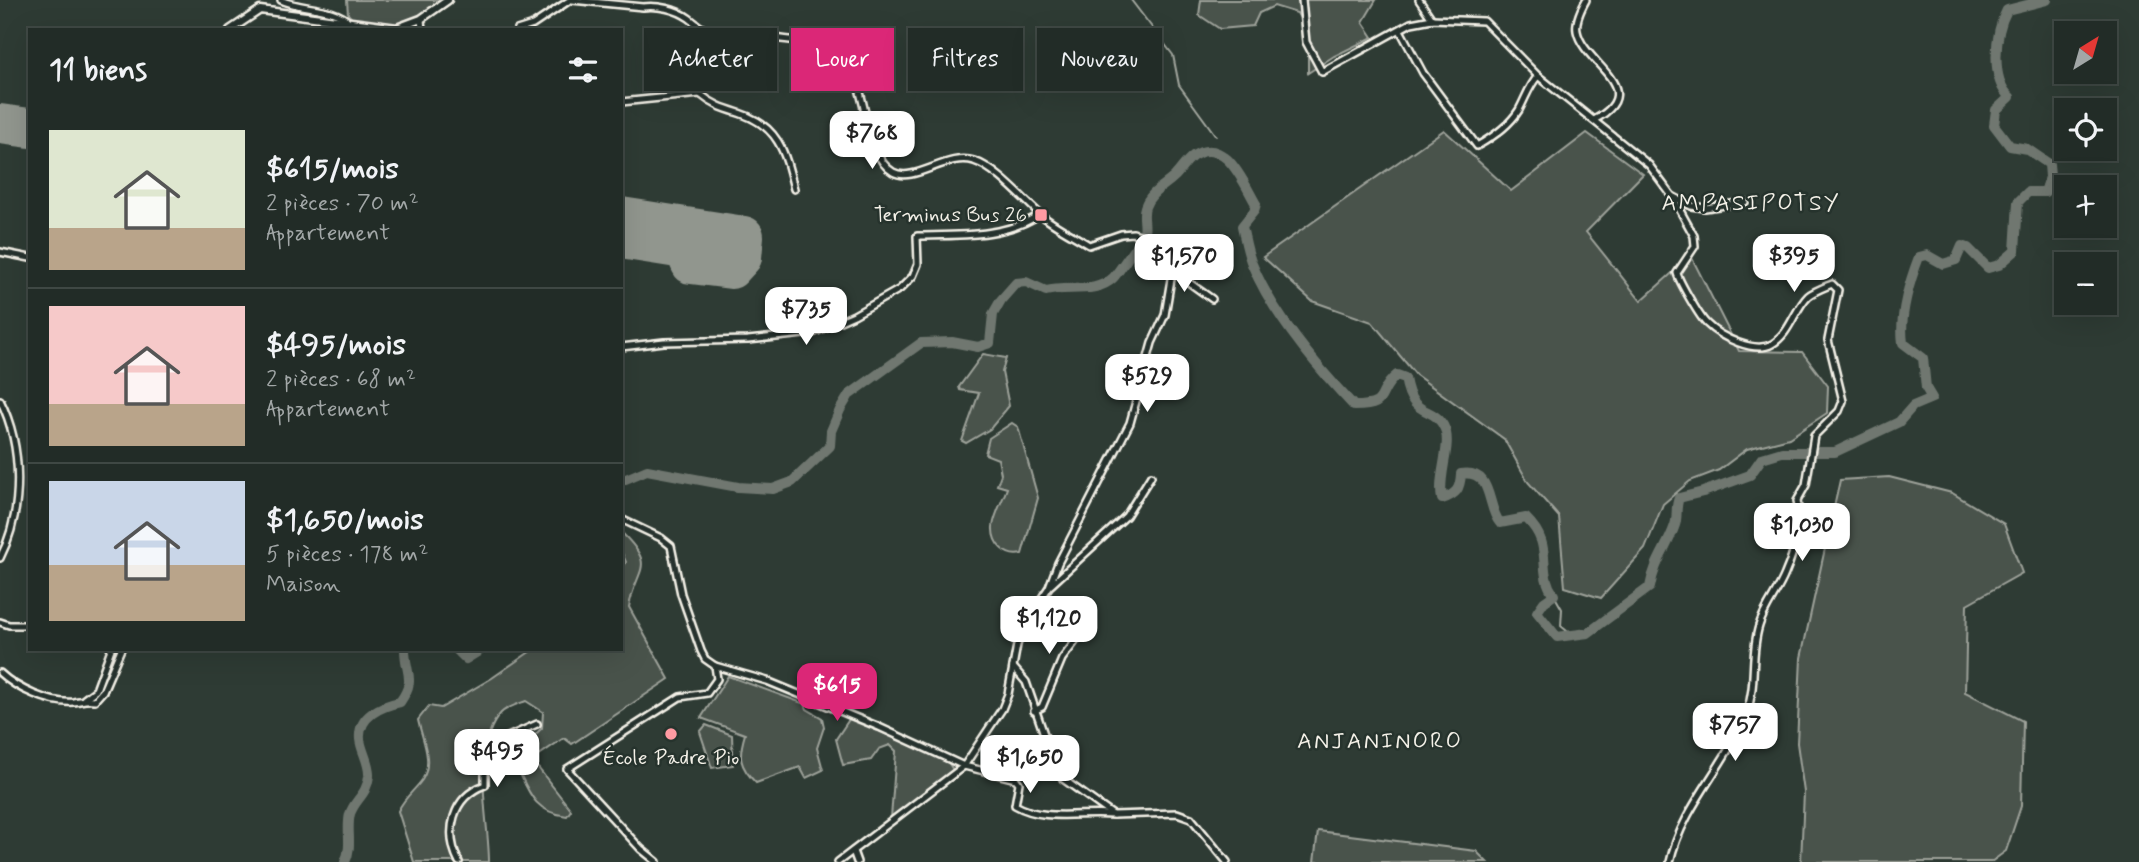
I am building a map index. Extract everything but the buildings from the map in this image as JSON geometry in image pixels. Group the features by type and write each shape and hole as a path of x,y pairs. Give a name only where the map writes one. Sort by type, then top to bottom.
{"street":[{"path":"281,0 339,15 351,24"},
{"path":"402,28 421,19 448,0"},
{"path":"523,28 533,25 571,0 660,8 682,14 703,28"},
{"path":"659,0 660,8"},
{"path":"1302,0 1306,42 1322,72 1411,23 1433,19 1484,21 1538,76 1649,165 1672,196 1694,236 1695,246 1677,273 1680,284 1693,300 1705,324 1720,333 1758,348 1771,345 1790,324 1808,296 1832,284 1838,290 1828,340 1843,401 1839,411 1814,436 1806,485 1797,501 1800,514 1785,574 1759,624 1748,709 1729,750 1680,830 1670,862"},
{"path":"1419,0 1433,19"},
{"path":"1586,0 1580,10 1577,31 1585,50 1602,64 1615,83 1615,103 1606,113 1594,120"},
{"path":"233,28 260,10 390,28"},
{"path":"421,19 422,28"},
{"path":"1400,30 1423,72 1477,146 1508,124 1517,113 1529,86 1538,76"},
{"path":"777,39 825,44 841,52 865,105 873,144 880,160 894,173 906,175 961,157 978,162 1040,214 1089,245 1121,234 1133,233 1149,238 1170,269 1212,299"},
{"path":"623,102 700,94 702,91"},
{"path":"700,94 712,105 757,120 770,131 784,149 794,189"},
{"path":"1672,196 1691,206 1705,208 1745,202"},
{"path":"623,347 664,342 748,340 813,332 854,315 900,289 913,276 918,264 917,236 994,231 1027,223 1040,214"},
{"path":"0,252 28,258"},
{"path":"838,862 964,765 1002,709 1024,625 1049,587 1058,563 1130,423 1152,343 1165,315 1170,269"},
{"path":"0,400 11,422 16,454 16,508 7,544 0,558"},
{"path":"1049,587 1126,516 1151,477"},
{"path":"623,520 661,538 671,546 681,594 701,650 705,659 715,666 767,681 964,765 1016,779 1019,783 1015,805 1027,813 1052,816 1177,813 1191,818 1227,862"},
{"path":"1058,563 1070,570"},
{"path":"0,622 28,625"},
{"path":"1034,711 1042,707 1062,659 1087,625"},
{"path":"84,699 96,690 110,651"},
{"path":"0,673 48,699 72,702 95,700 103,691 120,651"},
{"path":"657,862 641,849 567,769 680,697 708,693 717,680 715,666"},
{"path":"1013,667 1026,682 1034,711 1063,779 1112,815"},
{"path":"459,862 452,848 451,823 458,807 472,790 485,785 485,747 537,724"},
{"path":"853,851 858,862"}],"shaded area":[{"path":"347,0 443,0 413,20 382,25 356,23 348,14"},
{"path":"1201,0 1376,0 1363,22 1373,37 1334,56 1308,73 1308,32 1297,13 1274,6 1259,13 1253,26 1220,29 1199,15"},
{"path":"1444,130 1511,191 1587,133 1643,174 1586,232 1641,301 1691,256 1739,351 1802,352 1828,386 1827,413 1789,438 1747,449 1719,470 1690,481 1663,504 1645,549 1601,598 1565,587 1559,517 1528,482 1504,439 1416,375 1372,322 1312,301 1263,257"},
{"path":"983,354 1006,358 1002,372 1009,406 990,429 966,443 962,441 979,393 960,390 959,387"},
{"path":"1012,423 1018,427 1038,498 1022,554 1016,555 1001,548 993,533 994,522 1007,488 997,485 1001,474 998,459 985,454 989,438"},
{"path":"1889,477 1952,493 2004,524 2022,573 1967,604 1965,692 2023,721 2021,806 2006,851 1991,862 1801,862 1804,792 1797,743 1801,658 1840,480"},
{"path":"623,534 639,553 642,561 629,607 669,679 572,744 564,738 532,760 571,810 567,816 555,814 538,803 527,788 512,757 542,728 543,712 526,701 503,711 492,727 484,764 489,862 414,862 398,811 422,780 427,766 418,720 429,706 441,708 531,651 623,651 623,567 626,562 623,555"},
{"path":"728,676 805,704 807,709 822,718 824,727 817,748 823,770 806,778 800,767 756,783 743,766 741,749 745,734 701,718"},
{"path":"850,718 948,762 953,770 891,818 896,751 890,745 879,749 871,760 843,765 836,739"},
{"path":"706,725 732,735 733,765 712,768 700,732"},
{"path":"1318,831 1476,851 1487,862 1314,862"}],"waterway":[{"path":"1131,0 1173,55 1179,85 1216,136"},
{"path":"623,480 647,470 738,487 773,489 792,482 830,446 831,431 849,395 921,343 952,342 978,347 990,343 993,314 1016,283 1026,282 1046,291 1089,288 1113,278 1144,233 1144,210 1150,197 1193,156 1204,151 1215,152 1232,164 1256,204 1242,226 1249,255 1271,302 1297,339 1354,406 1374,404 1397,375 1405,378 1412,400 1439,420 1444,427 1447,442 1441,480 1442,499 1457,490 1461,474 1472,474 1484,483 1500,523 1526,518 1540,539 1546,576 1554,595 1544,602 1537,612 1557,637 1588,633 1650,587 1675,525 1679,498 1750,475 1762,458 1782,452 1835,452 1899,422 1913,406 1932,398 1926,388 1923,358 1903,343 1902,321 1908,288 1919,257 1927,255 1943,264 1956,260 1962,246 1968,248 1988,268 1999,265 2015,251 2018,202 2028,192 2045,192 2050,177 2049,164 2027,149 2010,146 1994,125 1996,110 2010,97 1999,79 1997,68 1997,43 2003,19 2007,10 2047,0"},
{"path":"1554,595 1562,609 1561,626 1573,636"},
{"path":"345,862 349,850 350,814 366,788 369,776 360,731 372,713 400,702 405,694 409,681 405,651"},
{"path":"458,651 466,659 479,651"}],"runway":[{"path":"0,124 28,128"},
{"path":"623,217 744,236 742,257 731,269 691,264 684,249 623,239"}],"place":[{"name":"Terminus Bus 26","path":"1041,215"},
{"name":"École Padre Pio","path":"671,734"}],"district":[{"name":"AMPASIPOTSY","path":"1751,204"},
{"name":"ANJANINORO","path":"1380,742"}]}
